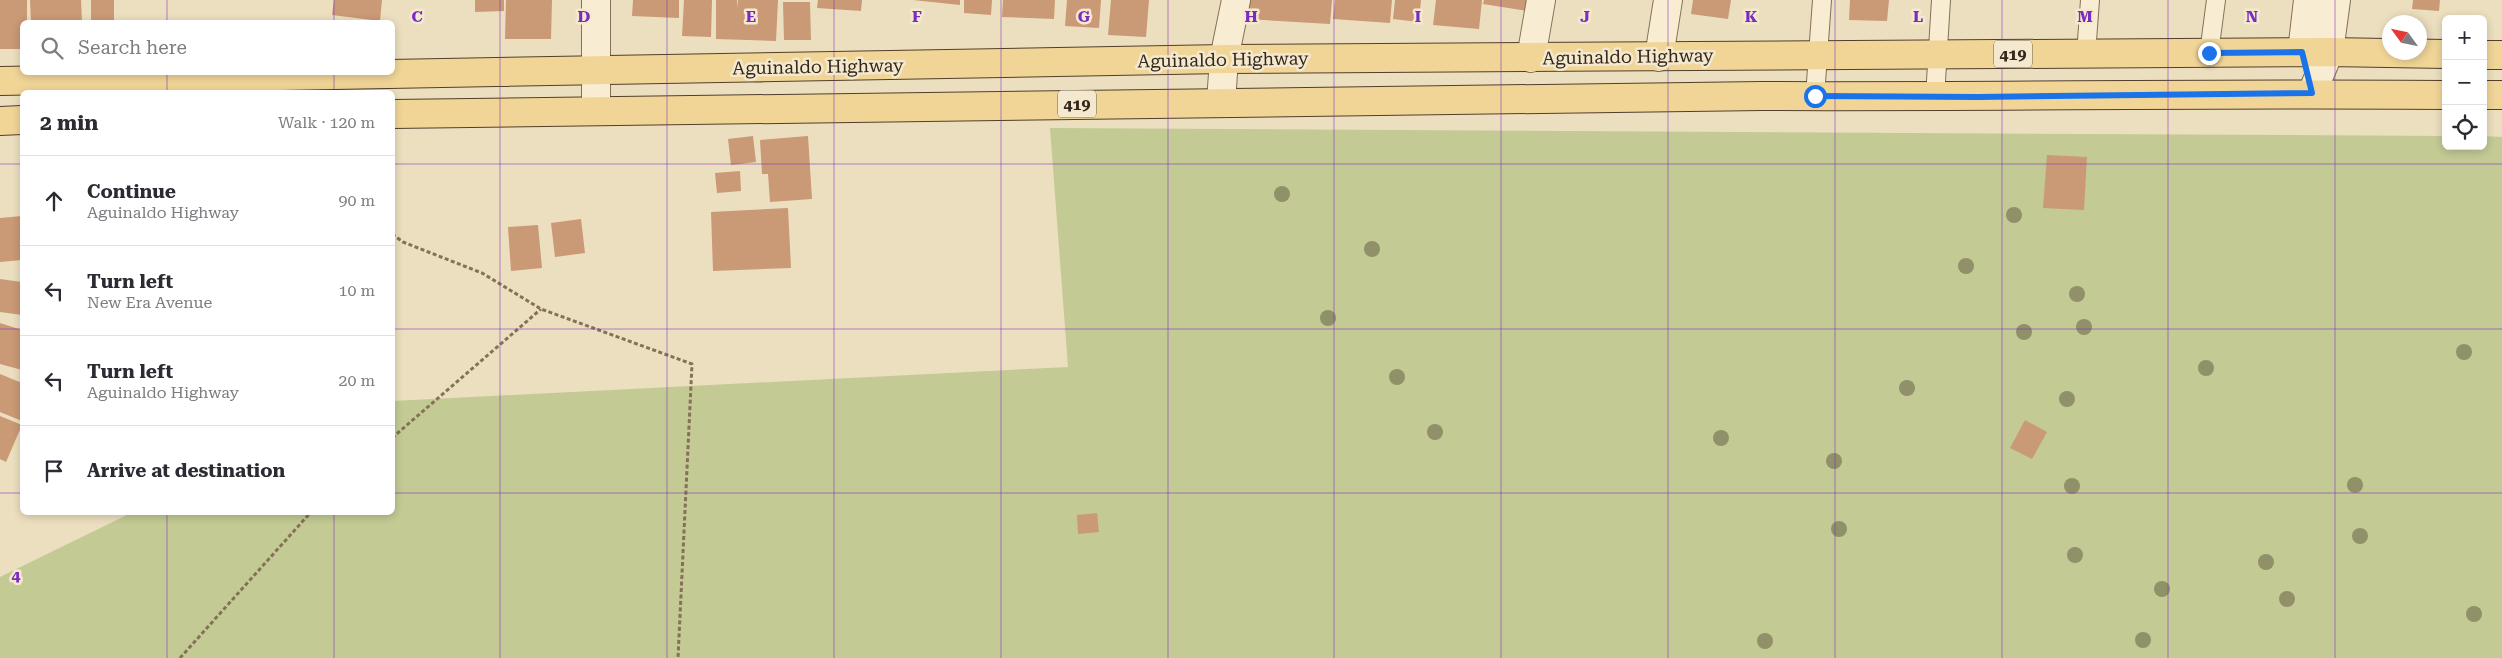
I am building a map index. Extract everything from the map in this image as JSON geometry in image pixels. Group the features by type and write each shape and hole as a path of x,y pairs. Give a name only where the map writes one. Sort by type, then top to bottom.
{"main road":[{"name":"Aguinaldo Highway","path":"0,81 320,84 595,70 1224,59 2302,52 2442,54"},
{"path":"2487,55 2502,56"},
{"name":"419","path":"395,114 1221,102 1815,96 1934,97 2312,93 2442,95"},
{"path":"2487,95 2502,96"},
{"path":"0,121 20,120"}],"street":[{"path":"596,0 596,111"},
{"path":"1221,102 1224,59 1236,0"},
{"path":"1531,58 1541,0"},
{"path":"1659,57 1668,0"},
{"path":"2308,0 2302,52 2312,93"},
{"path":"2312,93 2330,52 2336,0"}],"lane":[{"path":"1815,96 1822,0"},
{"path":"1934,97 1941,0"},
{"path":"2086,54 2090,0"},
{"path":"2209,53 2216,0"}],"path":[{"path":"395,236 403,242 482,273 541,309 692,364 678,658"},
{"path":"395,435 541,309"},
{"path":"180,658 308,515"}],"green space":[{"path":"1050,128 2442,136 2442,150 2487,150 2487,136 2502,137 2502,658 0,658 0,577 127,515 395,515 395,401 1068,367"}],"building":[{"path":"0,0 27,0 27,20 20,20 20,49 0,49"},
{"path":"30,0 81,0 82,20 31,20"},
{"path":"91,0 114,0 114,20 91,20"},
{"path":"334,0 382,0 380,20 332,15"},
{"path":"475,0 504,0 504,11 475,12"},
{"path":"506,0 552,0 551,39 505,39"},
{"path":"633,0 679,0 679,18 632,16"},
{"path":"684,0 712,0 711,37 682,36"},
{"path":"716,0 737,0 737,8 738,0 778,0 776,41 716,39"},
{"path":"818,0 862,0 861,11 817,8"},
{"path":"913,0 960,0 960,5"},
{"path":"964,0 992,0 991,15 964,13"},
{"path":"1003,0 1055,0 1054,19 1002,17"},
{"path":"1067,0 1101,0 1099,28 1065,26"},
{"path":"1111,0 1149,0 1146,37 1108,35"},
{"path":"1248,0 1332,0 1330,24 1247,19"},
{"path":"1335,0 1392,0 1390,23 1333,19"},
{"path":"1395,0 1421,0 1419,22 1393,19"},
{"path":"1436,0 1482,0 1479,29 1433,25"},
{"path":"1484,0 1536,0 1534,12 1483,4"},
{"path":"1693,0 1731,0 1728,19 1691,14"},
{"path":"1850,0 1889,0 1887,21 1849,20"},
{"path":"2413,0 2440,0 2439,11 2412,9"},
{"path":"783,2 810,2 811,40 784,40"},
{"path":"753,136 756,162 731,165 728,139"},
{"path":"808,136 812,199 770,202 768,174 762,174 760,140"},
{"path":"2047,155 2087,157 2084,210 2043,208"},
{"path":"740,171 741,191 717,193 715,173"},
{"path":"788,208 791,268 713,271 711,212"},
{"path":"20,216 20,260 0,262 0,218"},
{"path":"581,219 585,253 555,257 551,223"},
{"path":"538,225 542,268 511,271 508,227"},
{"path":"0,279 20,282 20,315 0,312"},
{"path":"0,323 20,329 20,369 0,364"},
{"path":"0,374 20,382 20,420 0,412"},
{"path":"0,416 20,424 20,430 6,462 0,459"},
{"path":"2025,420 2047,432 2032,459 2010,448"},
{"path":"1097,513 1099,532 1078,534 1077,515"}],"route":[{"path":"1815,96 1978,97 2312,93 2302,52 2209,53"}]}
